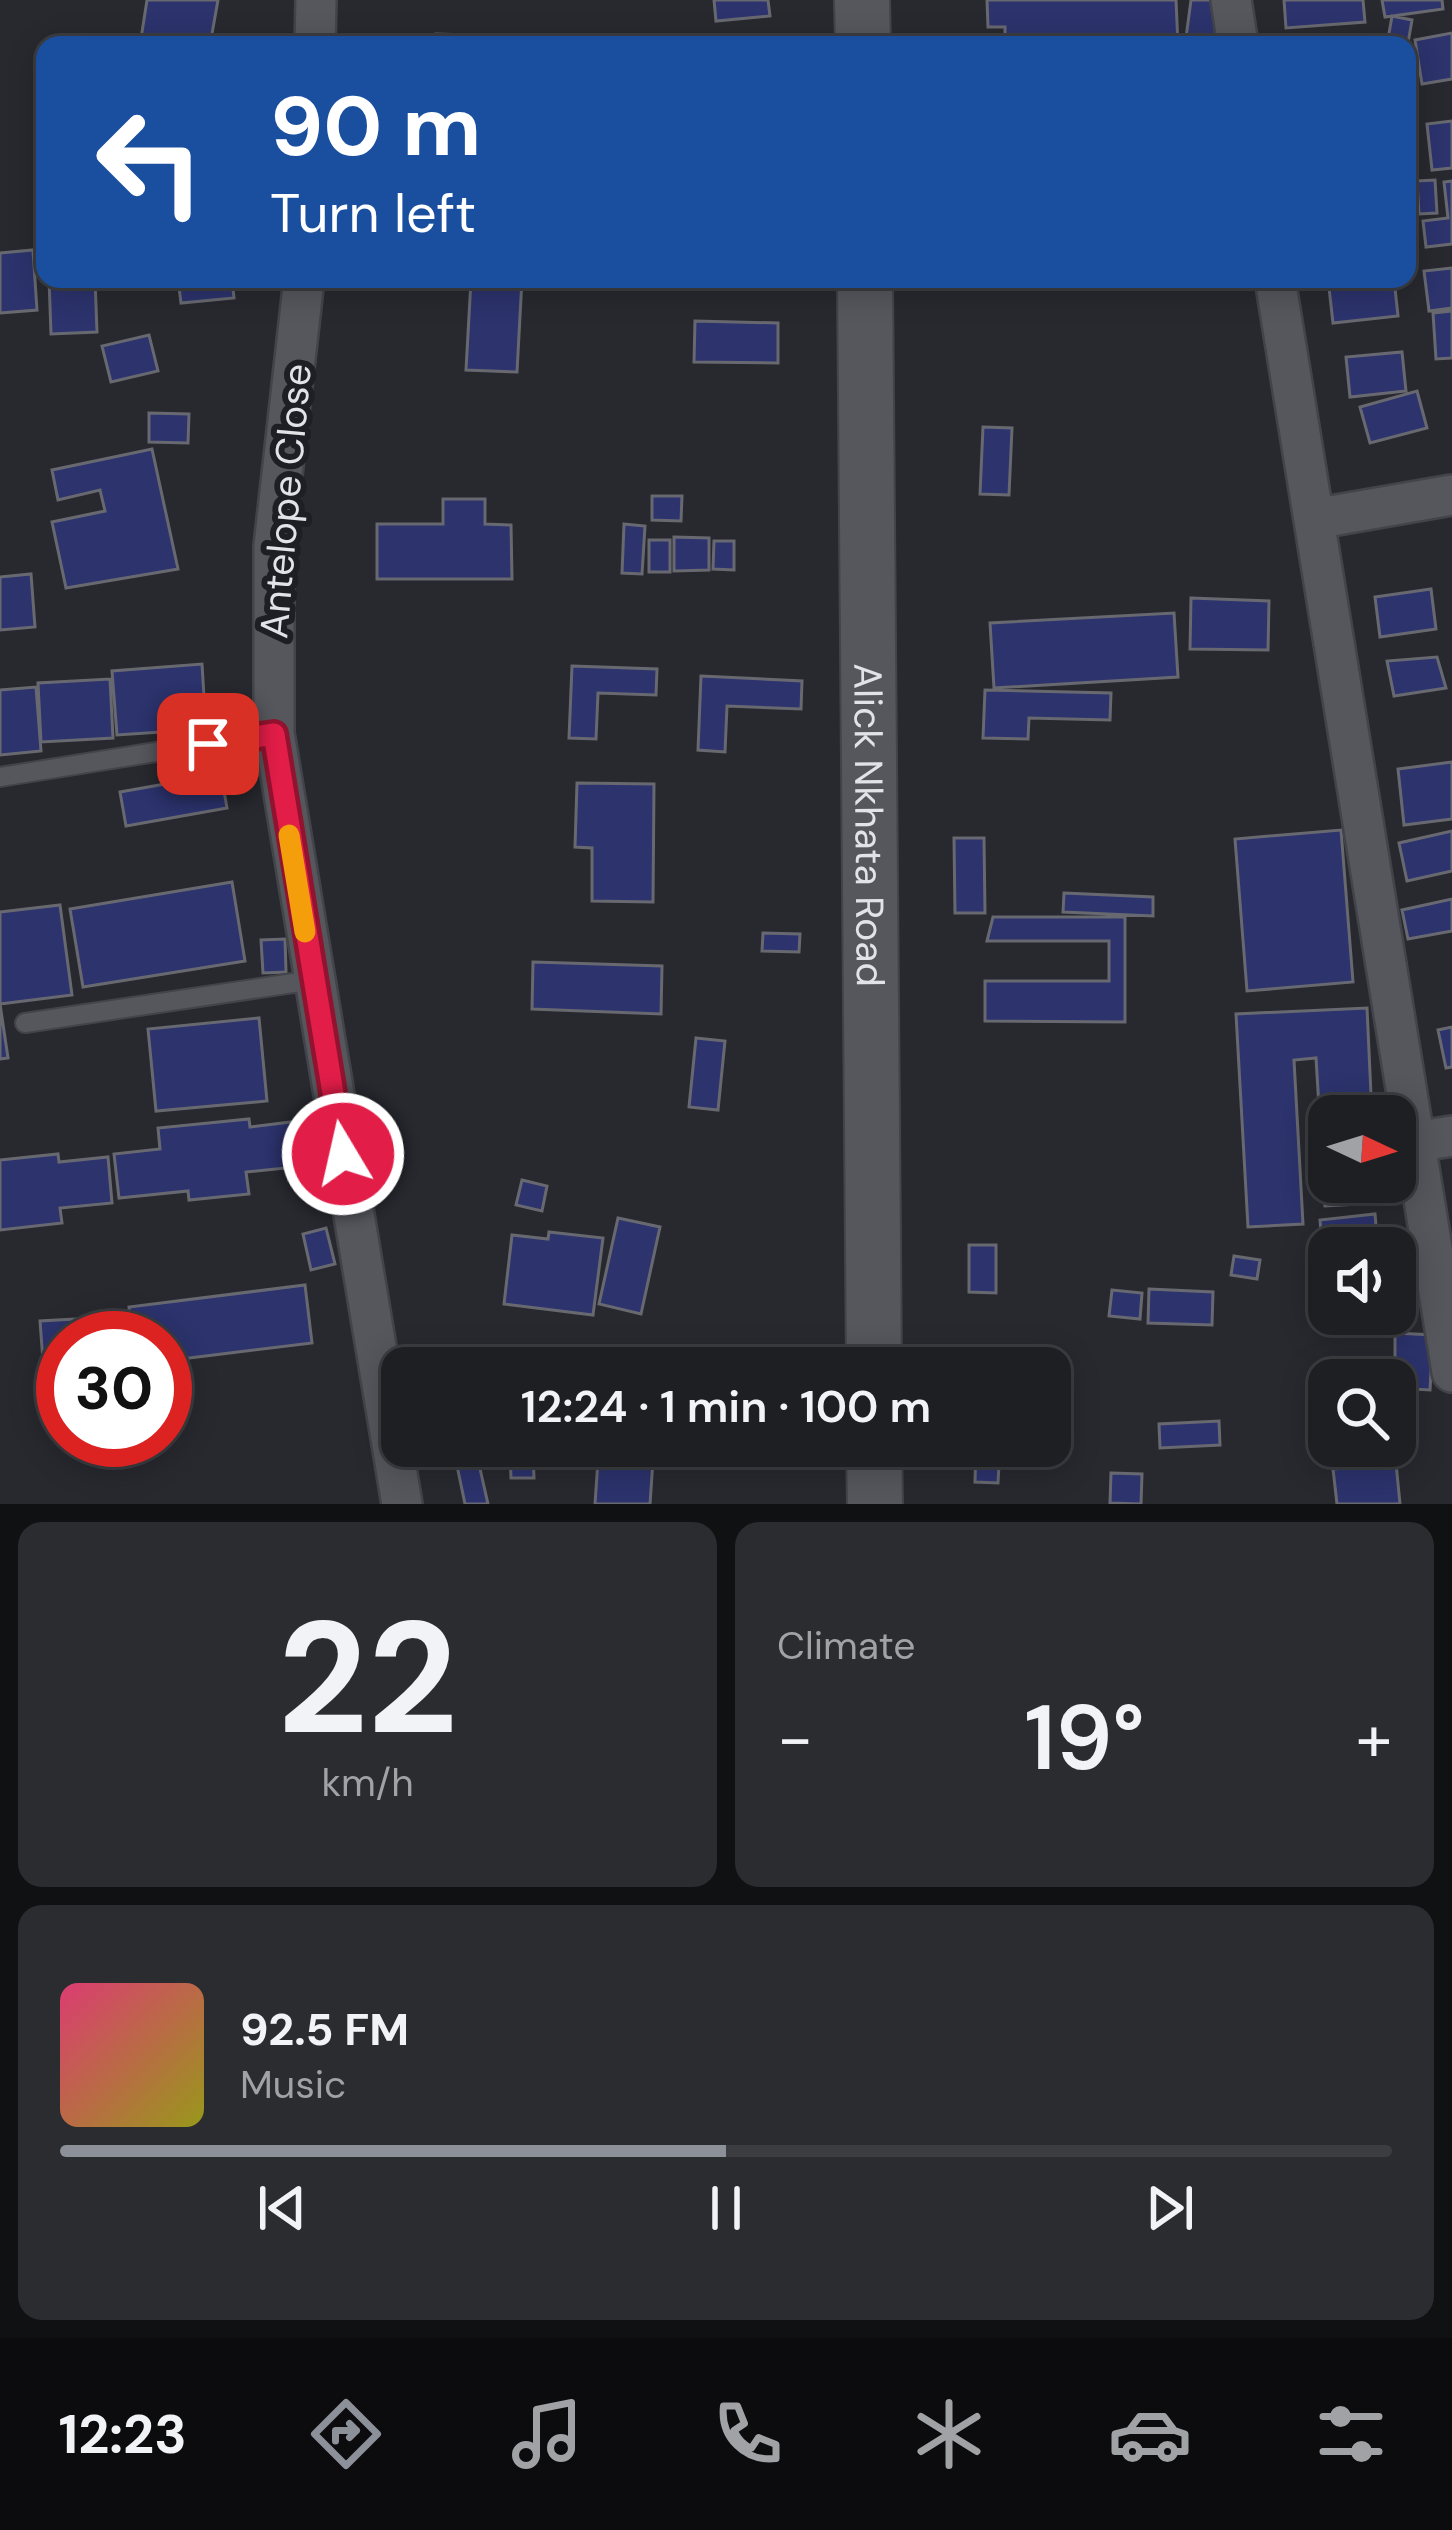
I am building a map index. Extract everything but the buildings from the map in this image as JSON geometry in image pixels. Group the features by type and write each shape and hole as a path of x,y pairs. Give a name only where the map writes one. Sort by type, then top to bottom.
{"main road":[{"path":"862,0 862,36"},
{"name":"Alick Nkhata Road","path":"865,288 874,1347"},
{"path":"874,1467 875,1504"}],"street":[{"path":"315,36 316,0"},
{"path":"1231,0 1237,36"},
{"name":"Antelope Close","path":"303,288 274,546 274,734 402,1504"},
{"path":"1276,288 1314,519 1434,1139 1452,1372"},
{"path":"1314,519 1452,495"}],"lane":[{"path":"0,778 274,734"},
{"path":"25,1023 313,980"}],"slow traffic":[{"path":"289,835 305,932"}],"route":[{"path":"208,744 274,734 343,1154"}]}
